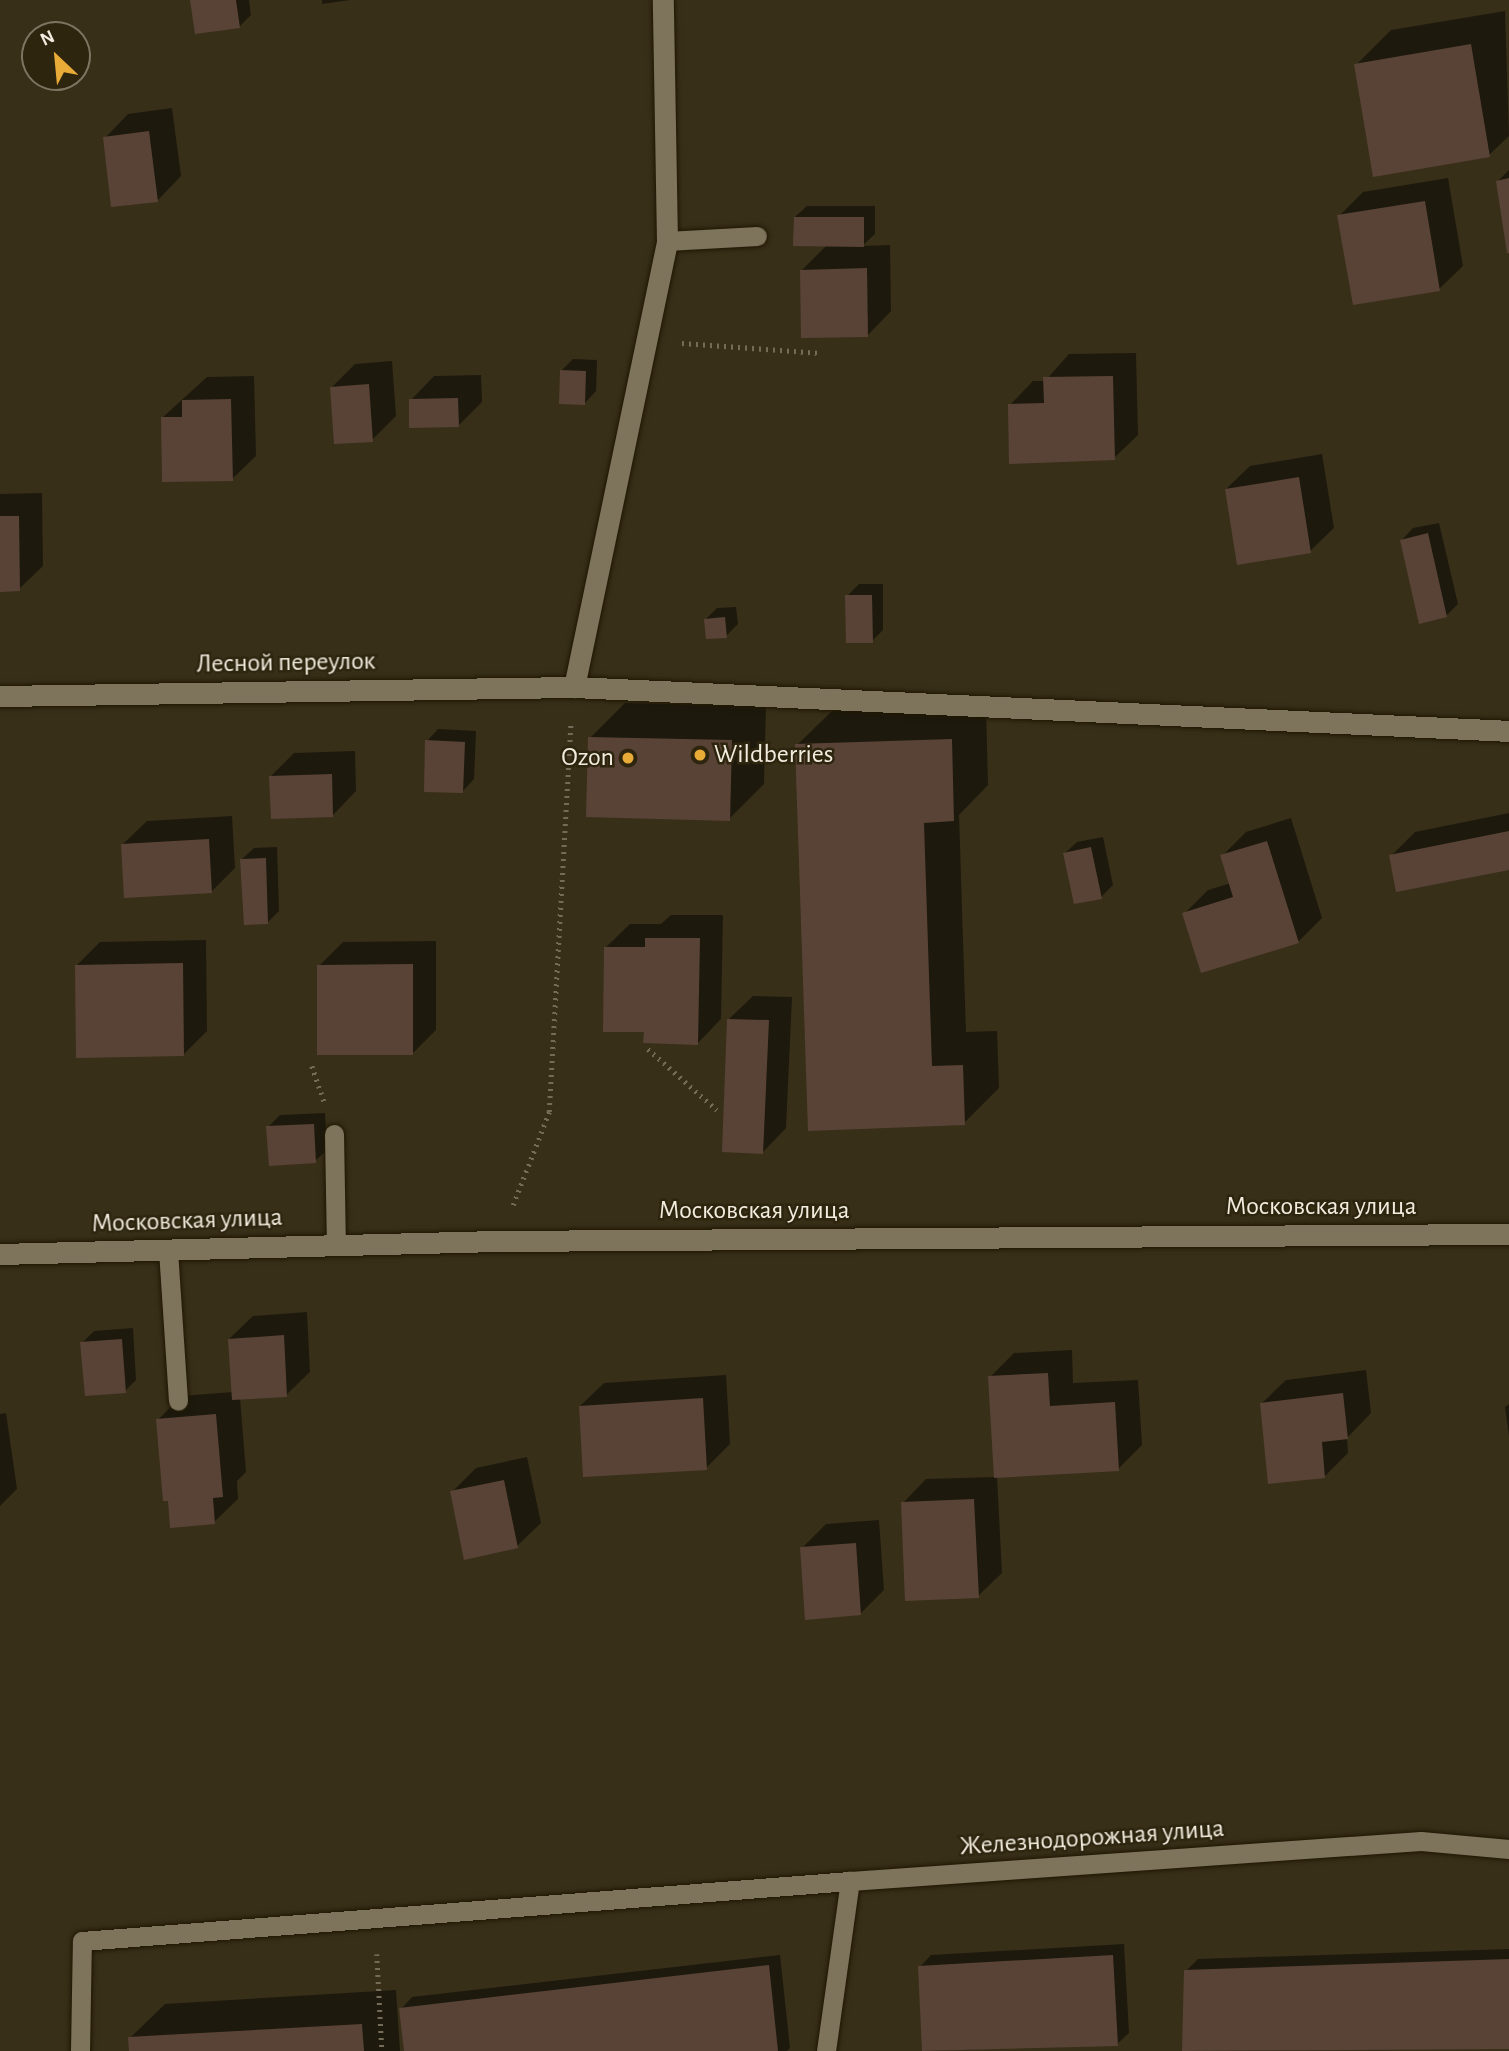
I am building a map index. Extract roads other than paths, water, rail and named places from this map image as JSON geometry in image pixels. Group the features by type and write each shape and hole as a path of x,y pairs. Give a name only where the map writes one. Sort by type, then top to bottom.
{"street":[{"path":"574,687 667,241 663,0"},
{"name":"Лесной переулок","path":"0,696 574,687 1509,731"},
{"name":"Московская улица","path":"0,1254 498,1241 1509,1234"}],"lane":[{"path":"667,241 757,236"},
{"path":"334,1134 336,1245"},
{"path":"168,1250 178,1401"},
{"name":"Железнодорожная улица","path":"80,2051 82,1941 849,1881 1421,1841 1509,1849"},
{"path":"826,2051 849,1881"}],"place":[{"name":"Wildberries","path":"700,755"},
{"name":"Ozon","path":"628,758"}]}
